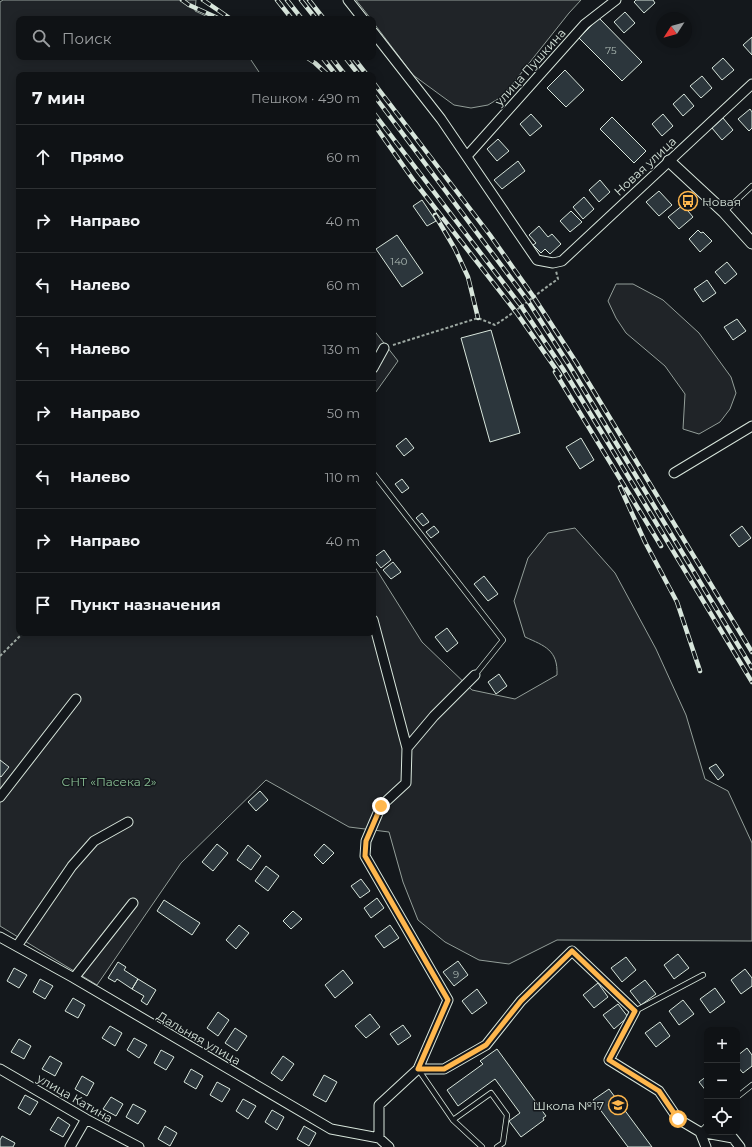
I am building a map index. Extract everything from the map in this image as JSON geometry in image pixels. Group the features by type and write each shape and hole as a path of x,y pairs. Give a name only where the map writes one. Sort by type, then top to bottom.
{"street":[{"path":"348,0 361,16"},
{"name":"улица Пушкина","path":"467,156 585,24 616,0"},
{"path":"376,36 441,119 538,260 553,263"},
{"name":"Новая улица","path":"553,263 562,261 752,84"},
{"path":"669,161 724,212 752,244"},
{"path":"376,363 384,348"},
{"path":"674,473 752,426"},
{"path":"376,631 407,748 406,783 381,806 366,841 365,856 448,1000 418,1069 379,1105 379,1138 389,1147"},
{"path":"407,748 434,716 476,675"},
{"path":"0,797 76,699"},
{"path":"17,946 72,866 94,841 128,822"},
{"path":"74,978 133,904"},
{"name":"Дальняя улица","path":"0,937 74,978 331,1129 379,1138"},
{"path":"418,1069 444,1069 486,1045 521,1001 572,951 635,1011 609,1060 659,1091 678,1119 704,1129"},
{"name":"улица Катина","path":"0,1069 86,1119 139,1147"},
{"path":"70,1147 86,1119"},
{"path":"705,1135 706,1147"},
{"path":"723,1135 733,1138 740,1147"}],"lane":[{"path":"724,212 752,186"},
{"path":"376,477 503,640 476,675"},
{"path":"635,1011 703,975"},
{"path":"418,1069 453,1120 482,1147"},
{"path":"740,1095 752,1086"},
{"path":"453,1120 491,1093 507,1115 503,1143 497,1147"}],"path":[{"path":"384,348 478,318 495,326 516,312 534,296 558,279 553,263"},
{"path":"0,656 20,636"}],"green space":[{"name":"СНТ «Пасека 2»","path":"3,0 196,0 195,11 206,16 16,16 16,60 251,60 259,72 16,72 16,636 376,636 376,569 422,642 472,690 515,699 557,675 557,667 553,654 544,646 525,637 514,601 528,558 548,533 575,528 615,573 656,649 686,715 705,779 728,791 752,843 752,941 557,940 509,964 479,960 445,942 418,920 403,882 389,832 349,827 266,780 181,863 97,985 0,926 0,2"},
{"path":"356,0 581,0 503,96 488,105 471,108 454,105 413,75 376,26 376,16 369,16"},
{"path":"616,284 633,284 663,300 699,333 731,377 736,393 730,409 720,422 699,434 683,429 685,394 665,366 626,333 616,318 608,301"},
{"path":"376,333 398,361 376,392"}],"building":[{"path":"636,0 653,0 655,3 644,13 634,2"},
{"path":"625,12 635,23 624,33 614,22"},
{"path":"599,18 642,62 622,81 579,38"},
{"path":"752,37 752,55 743,45"},
{"path":"723,58 734,70 722,80 712,68"},
{"path":"565,70 584,90 566,107 547,88"},
{"path":"702,76 712,88 701,98 690,86"},
{"path":"684,94 694,106 683,116 673,104"},
{"path":"750,109 752,112 752,128 749,131 738,119"},
{"path":"531,114 542,126 530,136 520,124"},
{"path":"663,114 673,126 662,136 652,124"},
{"path":"612,117 646,151 634,163 600,129"},
{"path":"723,118 733,130 722,140 712,128"},
{"path":"498,139 509,151 497,161 487,149"},
{"path":"518,161 525,171 502,189 494,180"},
{"path":"600,180 610,192 599,202 589,190"},
{"path":"659,191 672,205 659,216 646,202"},
{"path":"584,197 594,209 583,219 573,207"},
{"path":"422,200 436,221 427,226 413,206"},
{"path":"683,205 693,217 679,229 668,217"},
{"path":"571,211 582,222 570,232 560,221"},
{"path":"539,226 548,237 552,234 561,244 550,254 545,249 541,253 533,245 536,243 529,235"},
{"path":"698,230 701,233 703,232 712,241 700,252 689,239"},
{"path":"397,235 423,273 402,287 376,249"},
{"path":"727,262 737,274 725,284 715,272"},
{"path":"707,280 716,293 703,302 694,289"},
{"path":"737,319 746,331 733,340 724,327"},
{"path":"491,330 520,433 490,442 461,338"},
{"path":"406,438 414,448 404,456 396,446"},
{"path":"581,438 594,460 580,469 566,447"},
{"path":"402,479 409,488 402,493 395,484"},
{"path":"422,513 429,522 423,526 416,518"},
{"path":"434,526 439,532 431,538 426,532"},
{"path":"742,526 751,538 739,547 730,535"},
{"path":"384,550 391,560 381,568 376,562 376,556"},
{"path":"393,562 401,572 391,579 383,570"},
{"path":"484,576 498,594 488,601 474,584"},
{"path":"447,628 458,643 447,652 435,637"},
{"path":"499,674 507,686 496,694 488,682"},
{"path":"0,760 9,767 1,777 0,776"},
{"path":"716,764 724,775 718,780 709,768"},
{"path":"260,791 268,800 256,811 248,802"},
{"path":"217,844 228,853 213,871 202,862"},
{"path":"324,844 334,853 323,864 314,855"},
{"path":"248,845 261,856 251,870 237,860"},
{"path":"266,866 279,876 268,891 255,881"},
{"path":"361,879 370,891 360,898 351,886"},
{"path":"377,898 384,908 371,918 364,908"},
{"path":"164,900 200,923 192,935 157,911"},
{"path":"293,911 302,919 291,929 283,921"},
{"path":"239,925 249,933 236,949 226,940"},
{"path":"390,925 399,938 384,948 375,936"},
{"path":"678,954 689,968 674,979 664,965"},
{"path":"626,957 636,970 622,982 611,968"},
{"path":"458,961 468,975 454,986 443,972"},
{"path":"118,962 126,967 124,970 138,979 132,989 117,979 115,982 108,978"},
{"path":"14,968 27,975 19,988 7,981"},
{"path":"745,969 752,978 752,986 741,994 731,980"},
{"path":"343,970 353,983 335,998 325,985"},
{"path":"40,979 53,986 45,999 33,992"},
{"path":"138,979 156,990 147,1005 141,1001 144,996 132,989"},
{"path":"645,980 656,994 641,1005 630,991"},
{"path":"598,983 608,997 594,1008 583,995"},
{"path":"715,988 725,1002 710,1013 700,999"},
{"path":"477,989 487,1003 472,1014 462,1001"},
{"path":"73,998 85,1005 78,1018 65,1011"},
{"path":"683,1000 694,1014 679,1025 669,1011"},
{"path":"618,1004 628,1017 614,1029 603,1015"},
{"path":"218,1012 229,1020 218,1036 207,1028"},
{"path":"370,1014 380,1027 366,1038 355,1026"},
{"path":"660,1022 670,1036 656,1047 645,1033"},
{"path":"403,1025 411,1036 398,1045 390,1034"},
{"path":"110,1026 122,1033 115,1046 102,1038"},
{"path":"235,1028 247,1036 237,1051 225,1043"},
{"path":"134,1038 147,1045 139,1058 127,1050"},
{"path":"19,1039 31,1046 24,1059 11,1052"},
{"path":"747,1048 752,1055 752,1066 743,1073 740,1070 740,1054"},
{"path":"497,1049 546,1116 543,1118 544,1120 521,1137 509,1121 520,1113 495,1079 458,1106 447,1090 483,1064 480,1061"},
{"path":"161,1050 174,1057 166,1070 154,1063"},
{"path":"50,1056 62,1063 55,1076 42,1069"},
{"path":"283,1056 294,1064 282,1081 271,1073"},
{"path":"191,1069 203,1076 196,1089 184,1082"},
{"path":"324,1075 337,1082 326,1102 313,1095"},
{"path":"82,1076 94,1083 87,1096 75,1089"},
{"path":"704,1078 704,1088 699,1082"},
{"path":"217,1082 230,1089 222,1102 210,1095"},
{"path":"609,1089 652,1147 628,1147 593,1100"},
{"path":"25,1095 38,1102 30,1115 18,1108"},
{"path":"111,1097 123,1104 116,1116 103,1109"},
{"path":"243,1099 256,1106 248,1119 236,1111"},
{"path":"133,1104 146,1111 138,1124 126,1117"},
{"path":"272,1110 284,1117 277,1130 265,1122"},
{"path":"58,1117 70,1125 63,1137 50,1130"},
{"path":"165,1126 177,1133 170,1146 158,1139"},
{"path":"304,1126 316,1133 309,1146 297,1139"},
{"path":"2,1136 15,1143 13,1147 0,1147 0,1140"}],"railway":[{"path":"182,0 189,5 213,16"},
{"path":"203,0 227,16"},
{"path":"277,0 290,16"},
{"path":"287,0 300,16"},
{"path":"301,0 314,16"},
{"path":"309,0 322,16"},
{"path":"310,60 325,72"},
{"path":"324,60 334,72"},
{"path":"333,60 343,72"},
{"path":"347,60 357,72"},
{"path":"355,60 365,72"},
{"path":"376,86 490,235 533,296 576,362 752,652"},
{"path":"376,98 528,301 569,365 752,668"},
{"path":"376,116 521,306 563,369 752,682"},
{"path":"376,127 414,181 516,312 560,375"},
{"path":"435,215 455,249 468,277 478,318"},
{"path":"555,372 661,546"},
{"path":"620,487 645,542 677,602 700,671"}],"place":[{"name":"Новая","path":"688,201"},
{"name":"Школа №17","path":"618,1105"}],"route":[{"path":"381,806 366,841 365,856 448,1000 418,1069 444,1069 486,1045 521,1001 572,951 635,1011 609,1060 659,1091 678,1119"}]}
